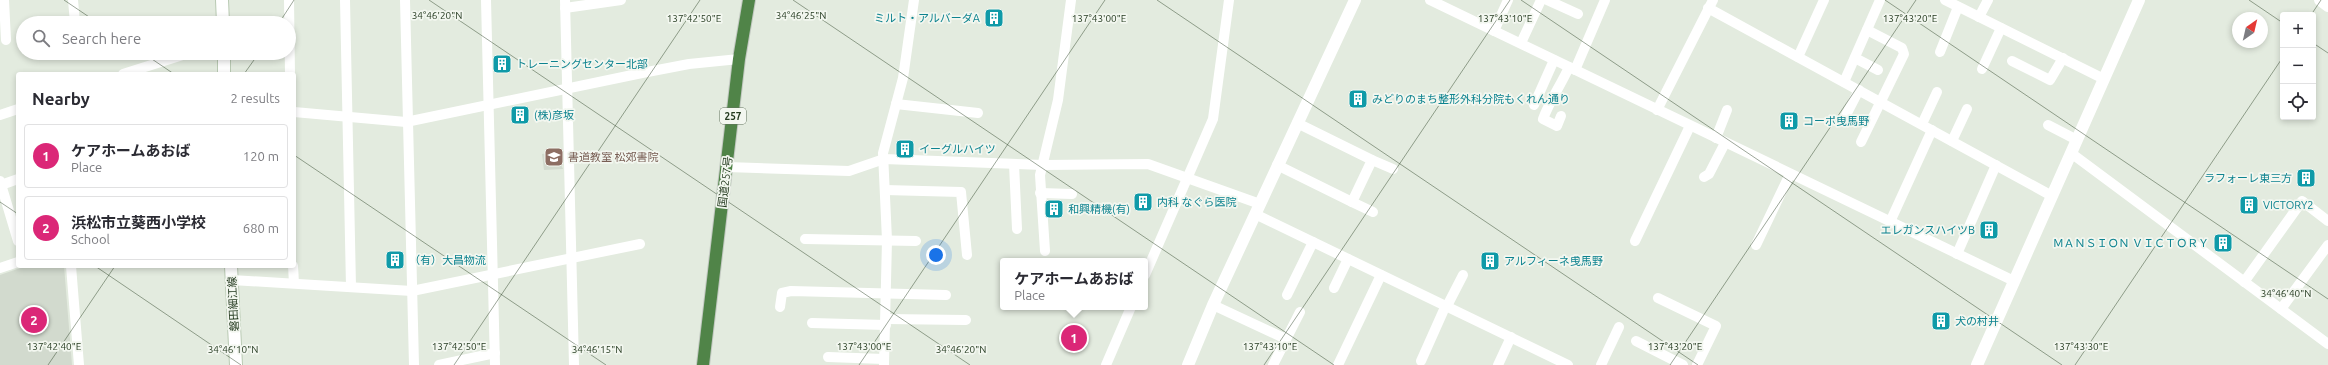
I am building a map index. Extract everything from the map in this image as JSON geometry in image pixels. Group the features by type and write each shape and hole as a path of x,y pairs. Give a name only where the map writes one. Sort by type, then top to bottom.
{"highway":[{"name":"国道257号","path":"703,365 740,59 749,0"}],"street":[{"path":"4,0 6,40"},
{"path":"73,0 74,16"},
{"path":"222,0 223,16"},
{"path":"289,0 289,16"},
{"path":"345,0 351,287"},
{"path":"405,0 406,122 414,365"},
{"path":"486,0 490,106 489,159 495,365"},
{"path":"574,365 565,4 622,0"},
{"path":"828,358 884,362 887,240 883,153 903,78 914,0"},
{"path":"1046,251 1040,193 1040,175 1058,100 1071,0"},
{"path":"1148,268 1213,119 1229,0"},
{"path":"1188,365 1213,305 1277,165 1355,0"},
{"path":"1430,0 2014,281"},
{"path":"1494,31 1508,0"},
{"path":"1521,43 1541,0"},
{"path":"1547,0 1578,14"},
{"path":"1561,116 1557,126 1543,119 1549,101 1559,90 1572,68 1605,0"},
{"path":"1798,57 1824,0"},
{"path":"1844,82 1880,0"},
{"path":"1945,0 2104,79"},
{"path":"1979,17 1988,0"},
{"path":"1977,365 2139,0"},
{"path":"2320,0 2328,6"},
{"path":"1657,110 1711,4 1798,57 2052,196"},
{"path":"1940,52 1958,7"},
{"path":"1982,69 2001,28"},
{"path":"1861,142 1904,54 1902,48 1867,30"},
{"path":"1855,58 1878,70"},
{"path":"2012,61 2050,80 2062,58"},
{"path":"296,112 406,122 689,64 740,59"},
{"path":"129,72 167,60"},
{"path":"224,60 224,72"},
{"path":"290,60 290,72"},
{"path":"1534,105 1554,60"},
{"path":"1846,115 1859,90"},
{"path":"1922,124 1937,92"},
{"path":"896,104 978,114"},
{"path":"1952,141 1967,108"},
{"path":"0,115 16,109"},
{"path":"1716,138 1727,110"},
{"path":"1297,123 1393,170"},
{"path":"1636,241 1690,126"},
{"path":"2048,126 2077,140"},
{"path":"1890,222 1932,130"},
{"path":"1704,177 1709,174 1725,143"},
{"path":"2072,153 2328,344"},
{"path":"727,167 849,171 884,159 1043,165 1148,164 1188,177 1257,209 1313,242 1568,365"},
{"path":"1352,202 1372,160"},
{"path":"1014,164 1017,229"},
{"path":"1277,165 1373,212"},
{"path":"1957,254 1996,165"},
{"path":"1756,245 1790,174"},
{"path":"16,179 0,183 16,235"},
{"path":"885,190 961,192 967,255"},
{"path":"1040,193 1072,194"},
{"path":"2244,282 2302,201 2328,221"},
{"path":"805,239 916,241"},
{"path":"1287,295 1313,242"},
{"path":"232,280 412,291 493,273 640,244"},
{"path":"2281,309 2328,245"},
{"path":"1334,288 1348,259"},
{"path":"0,268 16,263"},
{"path":"70,268 79,365"},
{"name":"磐田細江線","path":"231,268 236,365"},
{"path":"293,268 294,283"},
{"path":"1338,365 1381,275"},
{"path":"1421,361 1446,306 1463,275"},
{"path":"780,307 782,293 786,291 886,292 946,295"},
{"path":"1658,298 1716,326 1697,365"},
{"path":"1213,305 1286,339"},
{"path":"1106,365 1130,310"},
{"path":"1273,365 1300,312"},
{"path":"812,323 966,320"},
{"path":"1601,365 1619,327"},
{"path":"1498,365 1511,337"},
{"path":"1636,342 1683,365"},
{"path":"439,365 495,353"}],"shaded area":[{"name":"書道教室 松郊書院","path":"564,151 565,161 560,162 563,169 544,170 542,154"},
{"path":"20,268 64,268 72,365 0,365 0,275"}],"place":[{"name":"ミルト・アルバーダA","path":"994,18"},
{"name":"トレーニングセンター北部","path":"502,64"},
{"name":"みどりのまち整形外科分院もくれん通り","path":"1358,99"},
{"name":"(株)彦坂","path":"520,115"},
{"name":"コーポ曳馬野","path":"1789,121"},
{"name":"イーグルハイツ","path":"905,149"},
{"name":"書道教室 松郊書院","path":"554,157"},
{"name":"ラフォーレ東三方","path":"2306,178"},
{"name":"内科 なぐら医院","path":"1143,202"},
{"name":"VICTORY2","path":"2249,205"},
{"name":"和興精機(有)","path":"1054,209"},
{"name":"エレガンスハイツB","path":"1989,230"},
{"name":"ＭＡＮＳＩＯＮ ＶＩＣＴＯＲＹ","path":"2223,243"},
{"name":"（有）大昌物流","path":"395,260"},
{"name":"アルフィーネ曵馬野","path":"1490,261"},
{"name":"浜松市立葵西小学校","path":"34,320"},
{"name":"犬の村井","path":"1941,321"},
{"name":"ケアホームあおば","path":"1074,338"}]}
